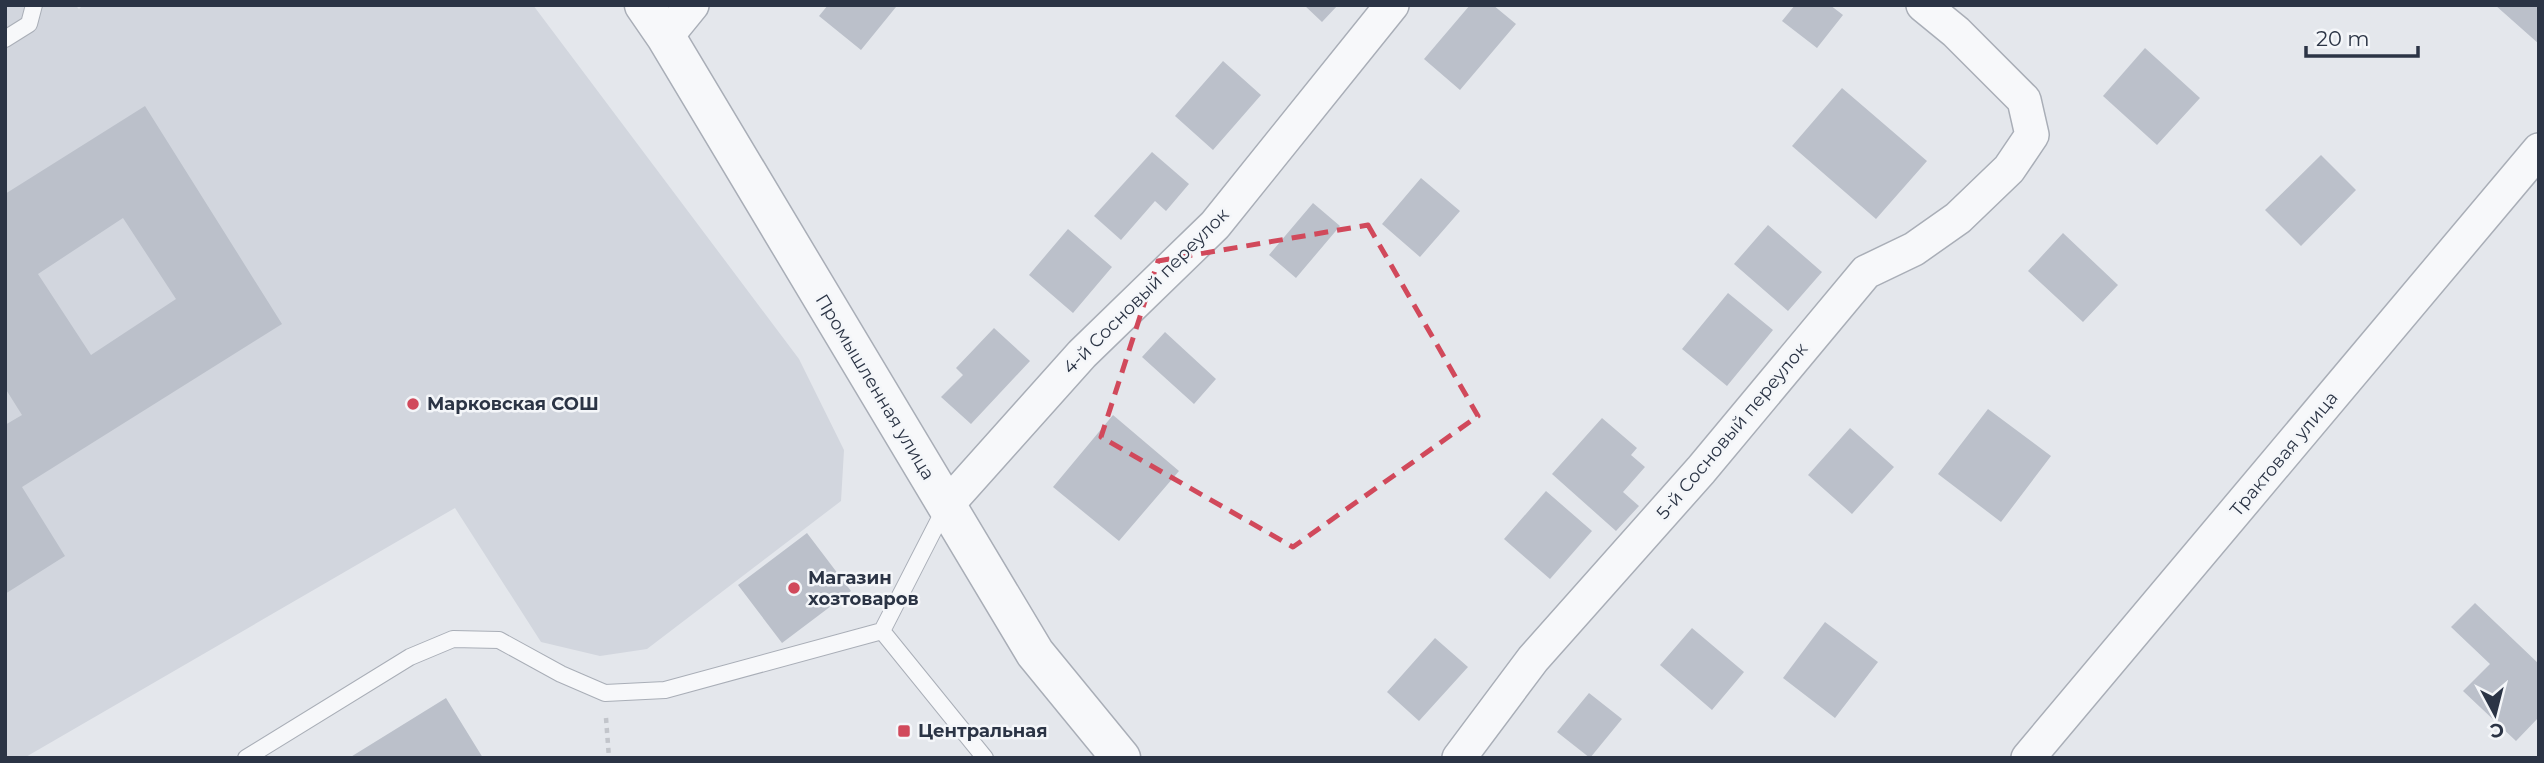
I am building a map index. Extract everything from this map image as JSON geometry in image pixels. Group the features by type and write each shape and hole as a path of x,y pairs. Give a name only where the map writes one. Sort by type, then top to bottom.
{"street":[{"name":"Промышленная улица","path":"644,5 666,37 1035,653 1121,758"},
{"path":"666,37 692,5"},
{"name":"4-й Сосновый переулок","path":"946,506 1082,354 1215,225 1392,5"},
{"name":"5-й Сосновый переулок","path":"1459,758 1533,659 1701,470 1866,272 1914,249 1958,218 2009,169 2032,135 2024,100 1956,33 1923,5"},
{"name":"Трактовая улица","path":"2028,758 2539,150"}],"lane":[{"path":"5,40 29,24 34,5"},
{"path":"246,758 410,657 453,639 499,640 561,674 605,693 665,690 882,631 946,506"},
{"path":"882,631 985,758"}],"path":[{"path":"605,693 609,758"}],"highlighted area":[{"path":"1368,225 1478,416 1293,547 1101,437 1158,261"}],"shaded area":[{"name":"Марковская СОШ","path":"5,5 75,5 79,9 83,5 533,5 799,359 844,450 841,501 647,649 600,656 541,642 455,508 24,758 5,758"}],"building":[{"path":"828,5 896,7 861,50 819,16"},
{"path":"1304,5 1338,5 1322,22"},
{"path":"1470,5 1493,5 1516,24 1460,90 1424,59"},
{"path":"1795,5 1830,5 1843,15 1817,48 1782,21"},
{"path":"2495,5 2539,5 2539,44"},
{"path":"2145,48 2200,98 2157,145 2103,96"},
{"path":"1223,61 1261,95 1213,150 1175,116"},
{"path":"1842,88 1927,161 1876,219 1792,146"},
{"path":"145,106 282,324 22,487 65,556 5,594 5,425 22,415 5,388 5,194","holes":["123,218 176,299 91,355 38,274"]},
{"path":"1152,152 1189,184 1166,211 1155,201 1121,240 1094,216"},
{"path":"2321,155 2356,190 2301,246 2265,210"},
{"path":"1421,178 1460,211 1420,257 1382,224"},
{"path":"1313,203 1340,226 1296,278 1269,255"},
{"path":"1768,225 1822,272 1788,311 1734,264"},
{"path":"1068,229 1112,267 1073,313 1029,275"},
{"path":"2063,233 2118,285 2083,322 2028,271"},
{"path":"1728,293 1773,330 1727,386 1682,349"},
{"path":"994,328 1030,361 971,424 941,397 963,375 956,368"},
{"path":"1165,332 1216,379 1194,404 1142,357"},
{"path":"1988,409 2051,456 2001,522 1938,474"},
{"path":"1113,415 1179,471 1119,541 1053,487"},
{"path":"1602,418 1637,448 1631,455 1645,467 1623,492 1639,506 1616,531 1552,474"},
{"path":"1850,428 1894,467 1852,514 1808,475"},
{"path":"1546,491 1592,531 1550,579 1504,539"},
{"name":"Магазин хозтоваров","path":"807,533 851,591 782,643 738,585"},
{"path":"2475,603 2539,664 2539,717 2516,741 2463,691 2490,664 2451,627"},
{"path":"1825,622 1878,662 1835,718 1783,678"},
{"path":"1692,628 1744,672 1712,710 1660,665"},
{"path":"1435,638 1468,667 1419,721 1387,692"},
{"path":"1589,693 1622,719 1590,758 1557,732"},
{"path":"446,698 483,758 349,758"}],"place":[{"name":"Марковская СОШ","path":"413,404"},
{"name":"Магазин хозтоваров","path":"794,588"},
{"name":"Центральная","path":"904,731"}]}
